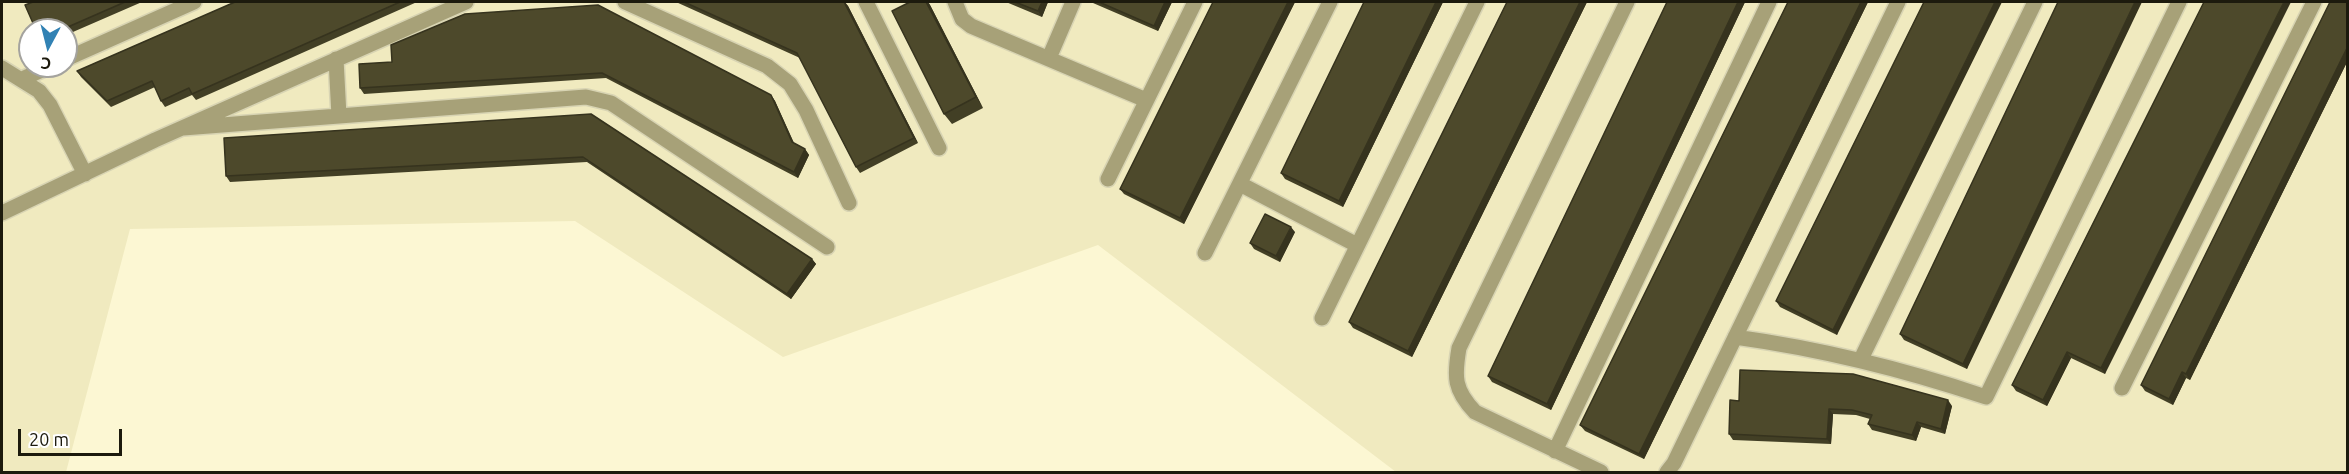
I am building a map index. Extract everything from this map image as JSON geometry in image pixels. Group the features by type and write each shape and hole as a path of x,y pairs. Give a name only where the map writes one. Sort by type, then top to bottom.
{"lane":[{"path":"78,54 194,2"},
{"path":"2,213 183,128 466,2"},
{"path":"625,2 767,66 790,84 806,110 849,203"},
{"path":"866,2 939,148"},
{"path":"955,2 962,19 971,26 1146,100"},
{"path":"1049,58 1074,2"},
{"path":"1108,179 1195,2"},
{"path":"1205,253 1330,2"},
{"path":"1322,318 1477,2"},
{"path":"1601,472 1475,412 1461,397 1455,372 1459,348 1627,2"},
{"path":"1555,452 1769,2"},
{"path":"1667,472 1674,463 1898,2"},
{"path":"1861,359 2035,2"},
{"path":"1735,337 1808,347 1861,359 1921,375 1986,397 2179,2"},
{"path":"2122,388 2314,2"},
{"path":"336,59 339,116"},
{"path":"2,68 39,91 50,105 85,174"},
{"path":"183,128 586,98 600,99 611,104 827,247"},
{"path":"1240,184 1357,245"}],"shaded area":[{"path":"2,2 2347,2 2347,472 1396,472 1098,245 783,357 575,221 130,229 66,472 2,472"}],"building":[{"path":"33,2 125,2 78,23 78,18 31,18 25,5"},
{"path":"235,2 400,2 192,94 189,88 161,101 152,81 107,101 78,71"},
{"path":"684,2 844,2 914,138 856,167 797,53"},
{"path":"910,2 926,2 976,97 944,114 892,11"},
{"path":"1015,2 1042,2 1038,11"},
{"path":"1099,2 1165,2 1154,26"},
{"path":"1213,2 1288,2 1180,218 1120,189"},
{"path":"1364,2 1436,2 1339,201 1281,173"},
{"path":"1507,2 1580,2 1408,351 1349,322"},
{"path":"1667,2 1738,2 1547,404 1488,376"},
{"path":"1788,2 1861,2 1639,454 1580,425"},
{"path":"1924,2 1995,2 1833,330 1776,301"},
{"path":"2058,2 2135,2 1963,364 1900,334"},
{"path":"2204,2 2284,2 2101,368 2067,352 2043,400 2012,385"},
{"path":"2330,2 2348,2 2348,46 2186,374 2182,372 2169,399 2141,385"},
{"path":"598,5 771,95 792,142 805,149 794,172 602,73 360,88 359,64 392,62 391,45 465,14"},
{"path":"591,114 812,259 787,294 583,157 226,176 224,138"},
{"path":"1265,214 1291,227 1276,256 1250,243"},
{"path":"1740,370 1853,374 1948,400 1941,429 1917,422 1912,435 1868,424 1872,415 1852,410 1829,409 1827,439 1729,434 1730,400 1739,401"}]}
